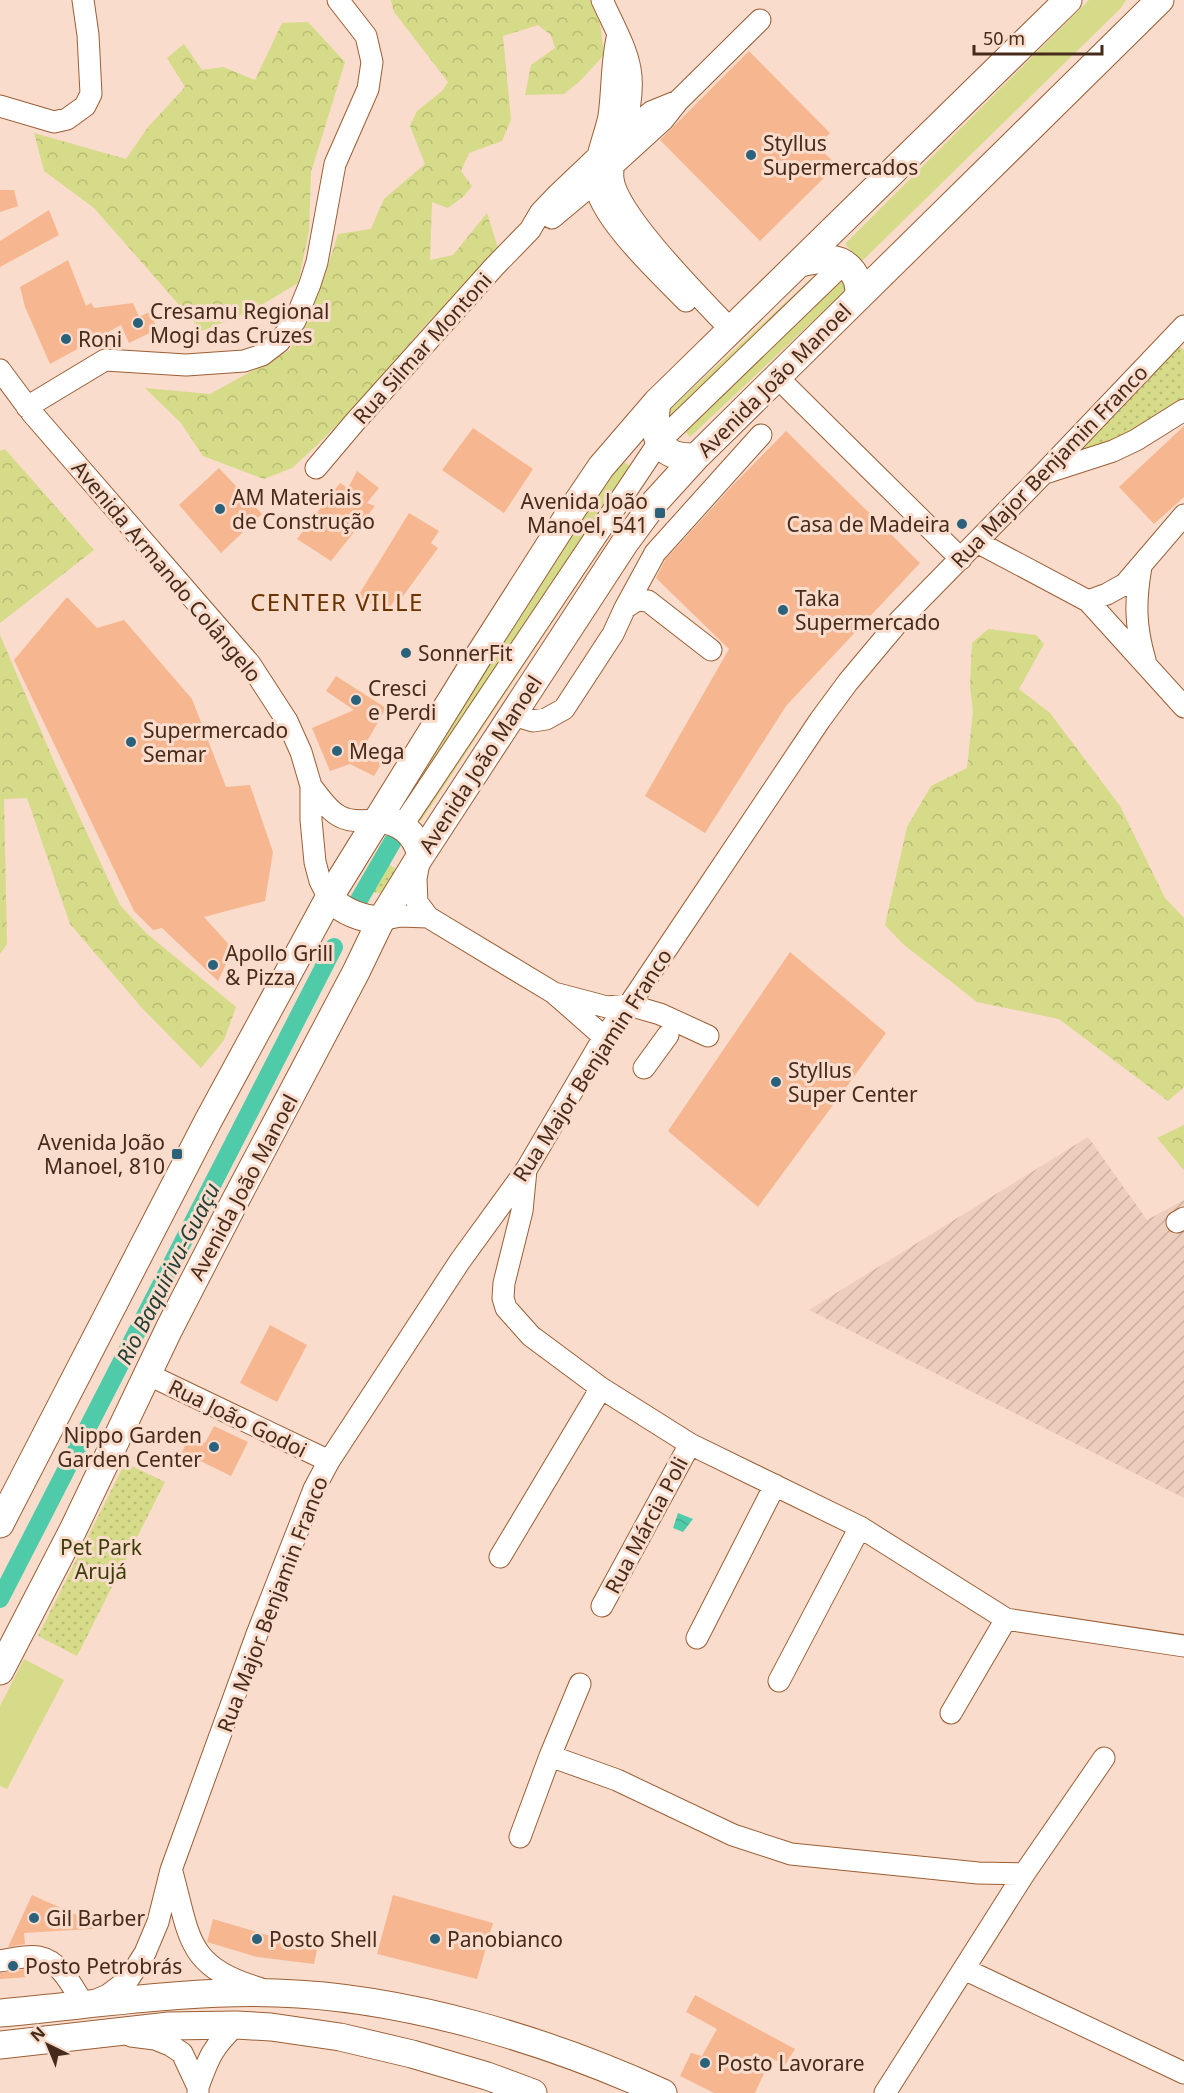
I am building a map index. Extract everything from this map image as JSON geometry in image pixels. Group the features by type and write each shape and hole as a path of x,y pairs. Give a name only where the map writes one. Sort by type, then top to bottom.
{"main road":[{"path":"4,1507 329,898 390,823 572,510 601,467 657,402 1068,0"},
{"name":"Avenida João Manoel","path":"0,1671 73,1530 147,1374 381,920 421,855 630,536 655,502 696,457 1160,0"},
{"path":"800,263 826,259 843,264 855,275 858,282 858,297"},
{"path":"657,402 654,423 658,442 663,448 678,456 696,457"},
{"path":"390,823 414,838 421,855"},
{"path":"329,898 340,908 356,916 381,920"},
{"path":"0,2013 215,1994 277,1993 385,2005 472,2024 557,2050 663,2093"},
{"path":"0,2044 169,2026 236,2025 306,2031 450,2064 533,2093"}],"street":[{"path":"0,106 54,122 67,119 85,106 91,94 83,0"},
{"path":"27,408 105,360 186,364 244,361 262,355 279,342 295,321 310,284 317,262 335,164 368,89 372,62 366,36 338,0"},
{"path":"602,0 627,53 632,74 629,112 623,135"},
{"path":"1130,30 1148,0"},
{"path":"606,160 623,135 651,112 668,104 760,20"},
{"path":"618,34 612,58 606,160 616,195 726,335"},
{"path":"632,85 645,100 668,104"},
{"path":"606,160 663,120 668,104"},
{"name":"Rua Silmar Montoni","path":"530,230 548,220 595,182 606,160"},
{"name":"Rua Silmar Montoni","path":"316,468 354,423 530,230 540,213 606,160"},
{"path":"595,182 599,200 632,243 726,335"},
{"path":"311,786 327,807 344,819 390,823 658,442 843,264"},
{"name":"Rua Major Benjamin Franco","path":"84,2005 108,1995 128,1980 145,1953 158,1922 171,1870 257,1634 314,1489 329,1461 459,1262 526,1170 604,1037 629,1005 841,691 900,620 1184,326"},
{"name":"Avenida Armando Colângelo","path":"0,370 27,408 250,664 287,721 301,752 311,786"},
{"path":"777,377 961,559"},
{"path":"1044,473 1113,451 1136,440 1184,410"},
{"path":"513,715 533,722 546,719 564,709 613,634 655,553 761,435"},
{"path":"1088,601 1125,584 1184,515"},
{"path":"977,542 1088,601 1184,707"},
{"path":"1142,565 1136,594 1136,615 1146,666"},
{"path":"625,608 637,600 648,601 711,650"},
{"path":"311,786 315,862 320,882 329,898"},
{"path":"421,855 417,869 417,902 428,917 554,993 604,1037"},
{"path":"381,920 400,916 428,917"},
{"path":"554,993 607,1007 629,1005 660,1014 708,1036"},
{"path":"644,1068 668,1035"},
{"path":"526,1170 522,1211 504,1283 503,1298 506,1308 531,1336 601,1388 690,1444 860,1527 1006,1619 1184,1646"},
{"name":"Rua João Godoi","path":"147,1374 329,1461"},
{"path":"501,1557 601,1388"},
{"name":"Rua Márcia Poli","path":"602,1606 690,1444"},
{"path":"697,1638 775,1485"},
{"path":"779,1681 860,1527"},
{"path":"951,1713 1006,1619"},
{"path":"520,1837 580,1684"},
{"path":"550,1756 618,1780 733,1835 791,1854 978,1873 1024,1874"},
{"path":"885,2093 1024,1874 1104,1758"},
{"path":"171,1870 189,1936 203,1960 219,1973 235,1981 277,1993"},
{"path":"0,1960 38,1956 52,1962 65,1975 84,2005"},
{"path":"964,1969 1184,2073"},
{"path":"198,2090 209,2057 217,2043 236,2025"},
{"path":"112,2033 154,2039 170,2045 182,2053 198,2090"}],"shaded area":[{"path":"1088,1137 1147,1220 1184,1200 1184,1498 809,1310"}],"green space":[{"path":"391,0 590,0 600,22 604,55 580,81 564,94 525,95 531,65 555,48 551,35 538,25 503,36 511,120 502,141 469,153 461,171 472,186 464,196 448,208 432,202 430,260 453,255 487,213 498,248 420,331 371,390 317,445 292,468 264,479 203,456 181,423 145,388 210,394 290,350 324,278 338,234 371,229 384,199 425,164 410,126 417,111 442,91 448,82 394,12"},
{"path":"1089,0 1126,0 1121,8 861,262 845,244"},
{"path":"308,22 345,62 311,172 309,231 298,283 253,310 202,331 94,208 44,171 34,133 126,159 148,127 185,87 167,58 184,44 202,70 223,67 255,80 282,23"},
{"path":"825,266 848,288 690,437 667,412"},
{"path":"1177,345 1184,350 1184,404 1159,423 1068,458"},
{"path":"5,449 94,550 0,623 0,451"},
{"path":"620,459 647,479 421,821 404,817 395,803"},
{"path":"988,629 1036,635 1044,644 1019,689 1050,713 1120,806 1165,898 1184,918 1184,1087 1168,1101 1059,1019 977,1002 903,944 885,925 907,827 931,786 967,768 973,712 970,685 972,643"},
{"path":"0,635 55,764 120,905 146,933 236,1007 224,1040 201,1068 142,1008 70,924 27,798 4,799 7,944 0,954"},
{"path":"380,859 398,870 384,894 372,892 365,882"},
{"path":"1184,1125 1184,1170 1157,1138"},
{"name":"Pet Park Arujá","path":"125,1463 165,1482 77,1656 38,1636"},
{"path":"24,1659 64,1680 7,1789 0,1786 0,1706"}],"water":[{"path":"678,1513 693,1519 683,1532 673,1528"}],"building":[{"name":"Styllus Supermercados","path":"749,51 830,133 817,146 837,165 760,241 660,140"},
{"path":"0,190 14,190 18,206 0,212"},
{"path":"49,210 59,235 0,267 0,241"},
{"path":"68,260 86,306 91,303 94,308 133,303 139,317 149,312 158,329 129,343 121,325 50,364 25,307 20,287"},
{"path":"1184,426 1184,497 1154,524 1119,487"},
{"path":"473,428 533,469 504,513 442,470"},
{"name":"Taka Supermercado","path":"786,431 920,563 786,706 705,833 645,796 729,649 656,578 665,560"},
{"name":"AM Materiais de Construção","path":"219,468 262,514 221,553 179,505"},
{"path":"357,471 379,488 367,503 375,506 331,561 297,539 340,483 348,488"},
{"path":"409,513 439,531 431,543 438,548 398,603 394,601 386,613 358,596"},
{"name":"Supermercado Semar","path":"67,597 97,628 124,620 192,699 226,787 250,785 273,852 265,901 204,917 233,949 218,981 162,928 153,930 134,911 14,660"},
{"path":"336,676 386,708 366,743 386,756 374,776 350,764 330,771 312,728 354,710 326,691"},
{"name":"Styllus Super Center","path":"790,952 886,1033 758,1207 668,1131"},
{"path":"270,1325 307,1345 277,1402 240,1383"},
{"name":"Nippo Garden Garden Center","path":"214,1426 248,1442 231,1476 182,1452 190,1435 205,1443"},
{"path":"32,1895 106,1928 24,1933 25,1944 8,1947"},
{"name":"Panobianco","path":"393,1895 493,1923 477,1979 377,1954"},
{"name":"Posto Shell","path":"213,1919 317,1950 314,1964 257,1957 207,1942"},
{"path":"27,1969 28,1977 0,1979 0,1973"},
{"path":"695,1995 795,2049 785,2065 771,2058 755,2093 714,2093 680,2076 691,2053 702,2056 717,2029 686,2012"}],"waterway":[{"name":"Rio Baquirivu-Guaçu","path":"356,905 397,834"},
{"name":"Rio Baquirivu-Guaçu","path":"0,1599 334,947"}],"place":[{"name":"Styllus Supermercados","path":"751,155"},
{"name":"Cresamu Regional Mogi das Cruzes","path":"138,323"},
{"name":"Roni","path":"66,339"},
{"name":"AM Materiais de Construção","path":"220,509"},
{"name":"Avenida João Manoel, 541","path":"660,513"},
{"name":"Casa de Madeira","path":"962,524"},
{"name":"Taka Supermercado","path":"783,610"},
{"name":"SonnerFit","path":"406,653"},
{"name":"Cresci e Perdi","path":"356,700"},
{"name":"Supermercado Semar","path":"131,742"},
{"name":"Mega","path":"337,751"},
{"name":"Apollo Grill & Pizza","path":"213,965"},
{"name":"Styllus Super Center","path":"776,1082"},
{"name":"Avenida João Manoel, 810","path":"177,1154"},
{"name":"Nippo Garden Garden Center","path":"214,1447"},
{"name":"Gil Barber","path":"34,1918"},
{"name":"Posto Shell","path":"257,1939"},
{"name":"Panobianco","path":"435,1939"},
{"name":"Posto Petrobrás","path":"13,1966"},
{"name":"Posto Lavorare","path":"705,2063"}],"district":[{"name":"CENTER VILLE","path":"337,601"}]}
